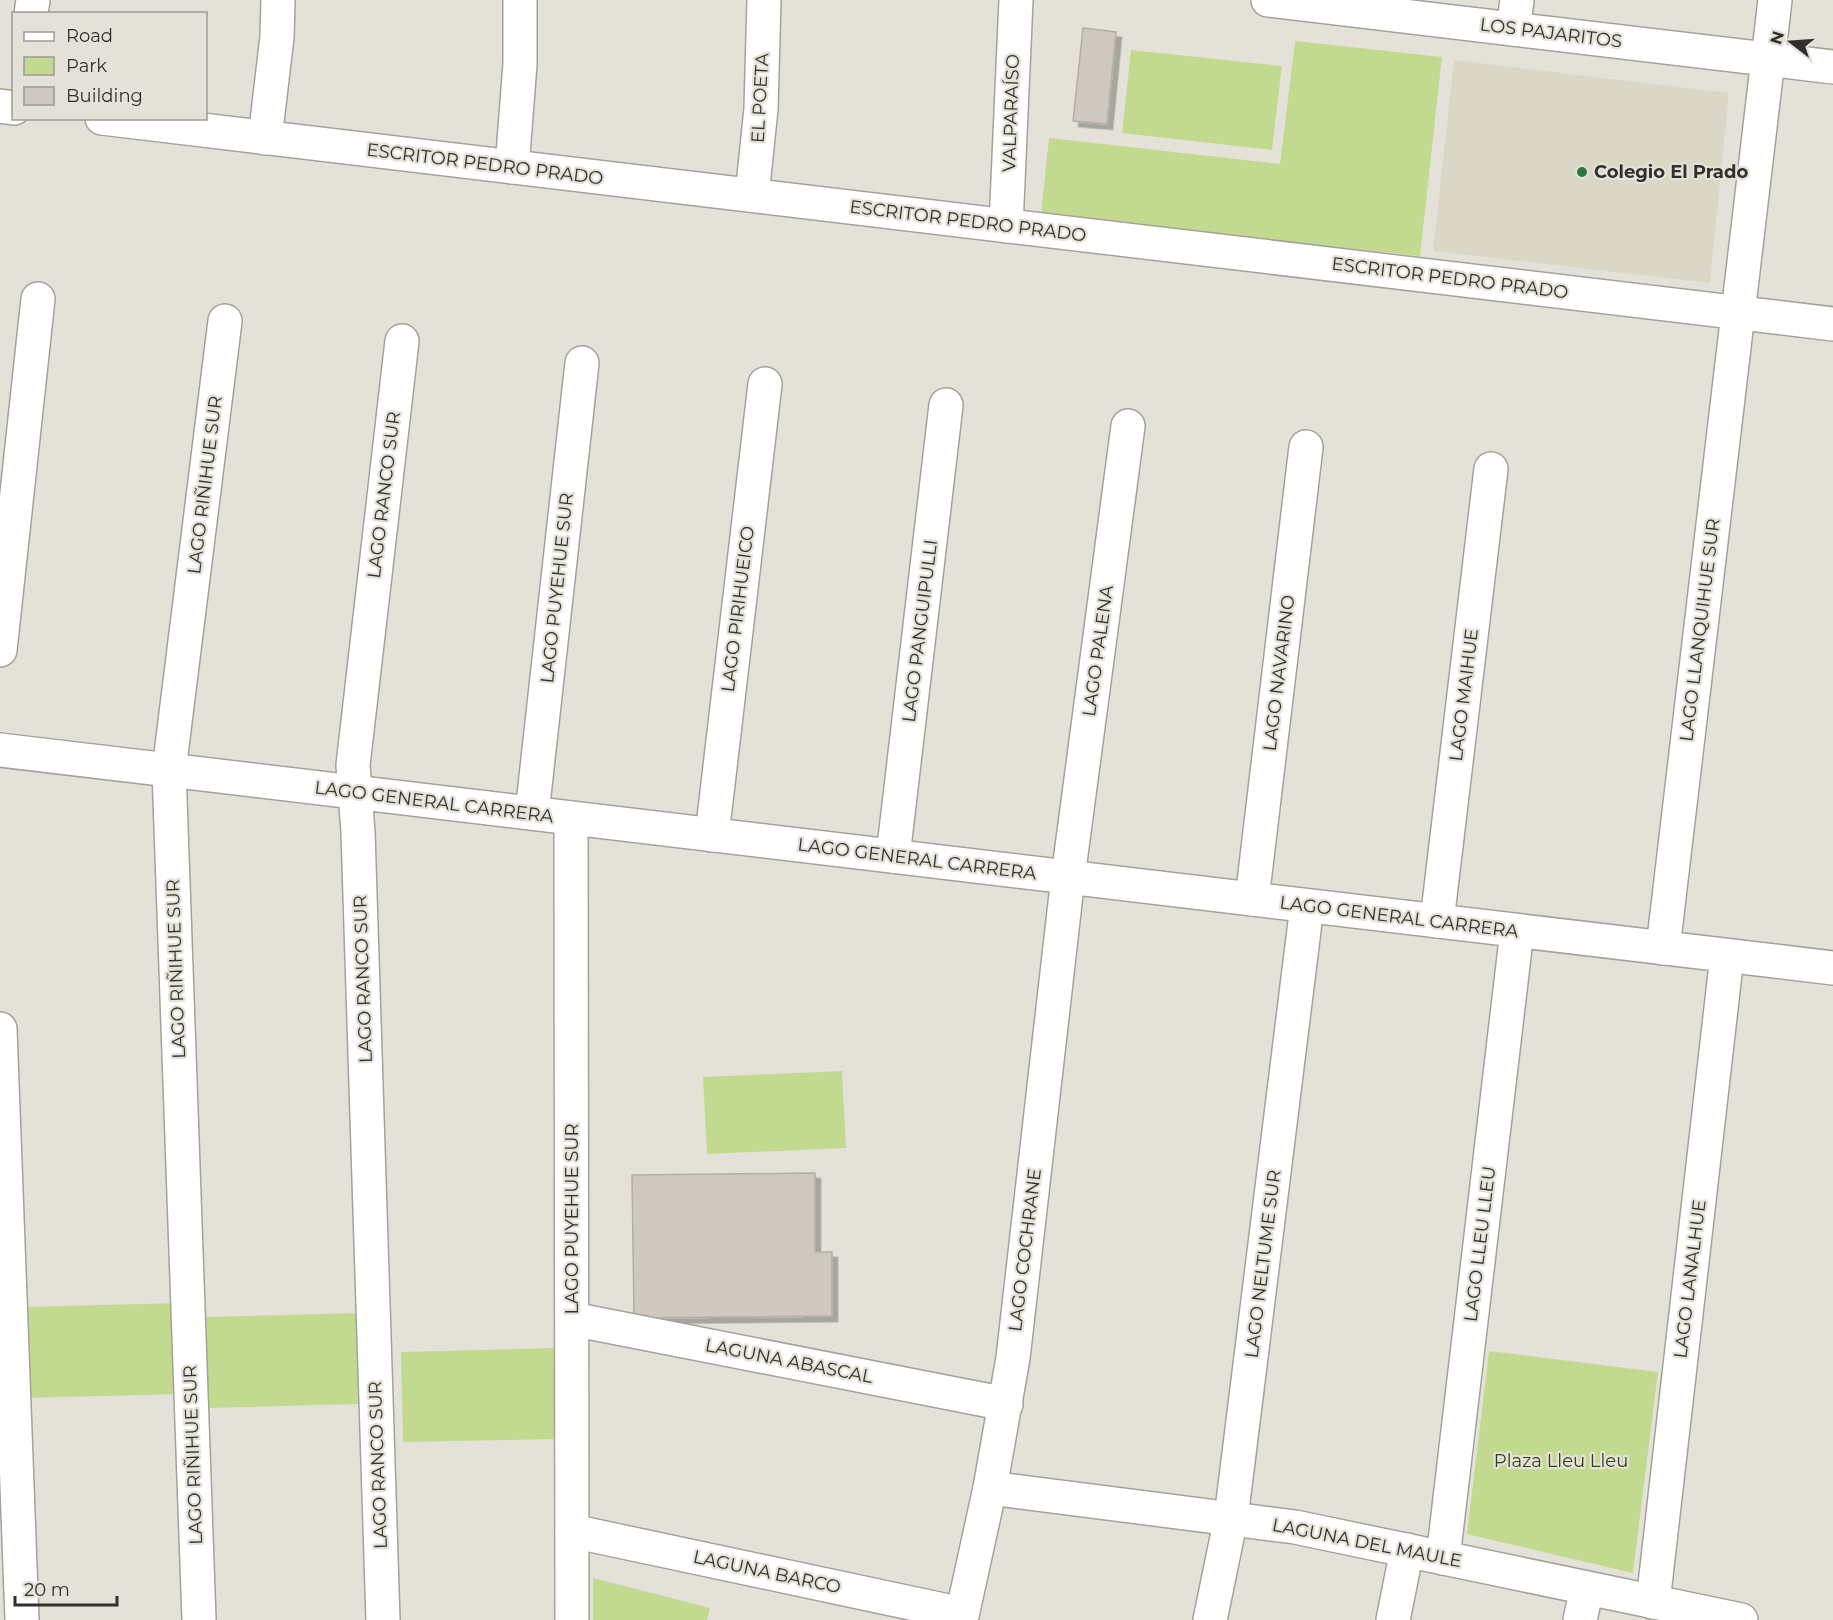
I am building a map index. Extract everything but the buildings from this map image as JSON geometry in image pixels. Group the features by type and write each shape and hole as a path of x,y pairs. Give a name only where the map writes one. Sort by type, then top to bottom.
{"street":[{"path":"265,138 277,37 278,0"},
{"path":"512,167 520,64 520,0"},
{"name":"EL POETA","path":"752,195 761,109 764,0"},
{"name":"VALPARAÍSO","path":"1006,226 1016,0"},
{"name":"LOS PAJARITOS","path":"1268,0 1515,14 1767,59 1833,66"},
{"name":"LAGO LLANQUIHUE SUR","path":"1663,948 1774,0"},
{"name":"ESCRITOR PEDRO PRADO","path":"118,120 1833,324"},
{"path":"0,650 38,299"},
{"name":"LAGO RIÑIHUE SUR","path":"199,1620 169,770 225,321"},
{"name":"LAGO RANCO SUR","path":"383,1620 359,844 353,765 402,341"},
{"name":"LAGO PUYEHUE SUR","path":"532,813 582,363"},
{"name":"LAGO PIRIHUEICO","path":"712,835 765,384"},
{"name":"LAGO PANGUIPULLI","path":"893,856 946,405"},
{"name":"LAGO PALENA","path":"1068,877 1128,426"},
{"name":"LAGO NAVARINO","path":"1252,899 1306,447"},
{"name":"LAGO MAIHUE","path":"1437,921 1491,468"},
{"name":"LAGO GENERAL CARRERA","path":"0,750 1833,968"},
{"name":"LAGO PUYEHUE SUR","path":"571,818 572,1620"},
{"name":"LAGO COCHRANE","path":"962,1617 1006,1404 1068,877"},
{"name":"LAGO NELTUME SUR","path":"1210,1620 1231,1518 1307,906"},
{"name":"LAGO LLEU LLEU","path":"1443,1558 1517,931"},
{"name":"LAGO LANALHUE","path":"1653,1602 1727,956"},
{"path":"0,1029 22,1620"},
{"name":"LAGUNA ABASCAL","path":"572,1319 1006,1404"},
{"name":"LAGUNA DEL MAULE","path":"990,1488 1295,1527 1741,1620"},
{"name":"LAGUNA BARCO","path":"572,1531 962,1617"},
{"path":"1393,1620 1407,1550"},
{"path":"1580,1620 1587,1588"}],"shaded area":[{"name":"Colegio El Prado","path":"1454,60 1729,93 1710,283 1433,251"}],"green space":[{"path":"1295,41 1442,57 1420,256 1041,214 1049,138 1280,164"},
{"path":"1131,50 1282,66 1272,150 1122,133"},
{"path":"842,1071 846,1148 707,1154 703,1077"},
{"path":"179,1303 181,1394 27,1398 25,1307"},
{"path":"359,1313 361,1404 208,1408 205,1317"},
{"path":"555,1348 557,1439 403,1442 401,1352"},
{"name":"Plaza Lleu Lleu","path":"1489,1351 1658,1372 1633,1573 1467,1534"},
{"path":"593,1578 710,1608 707,1620 593,1620"}],"place":[{"name":"Colegio El Prado","path":"1582,172"}]}
